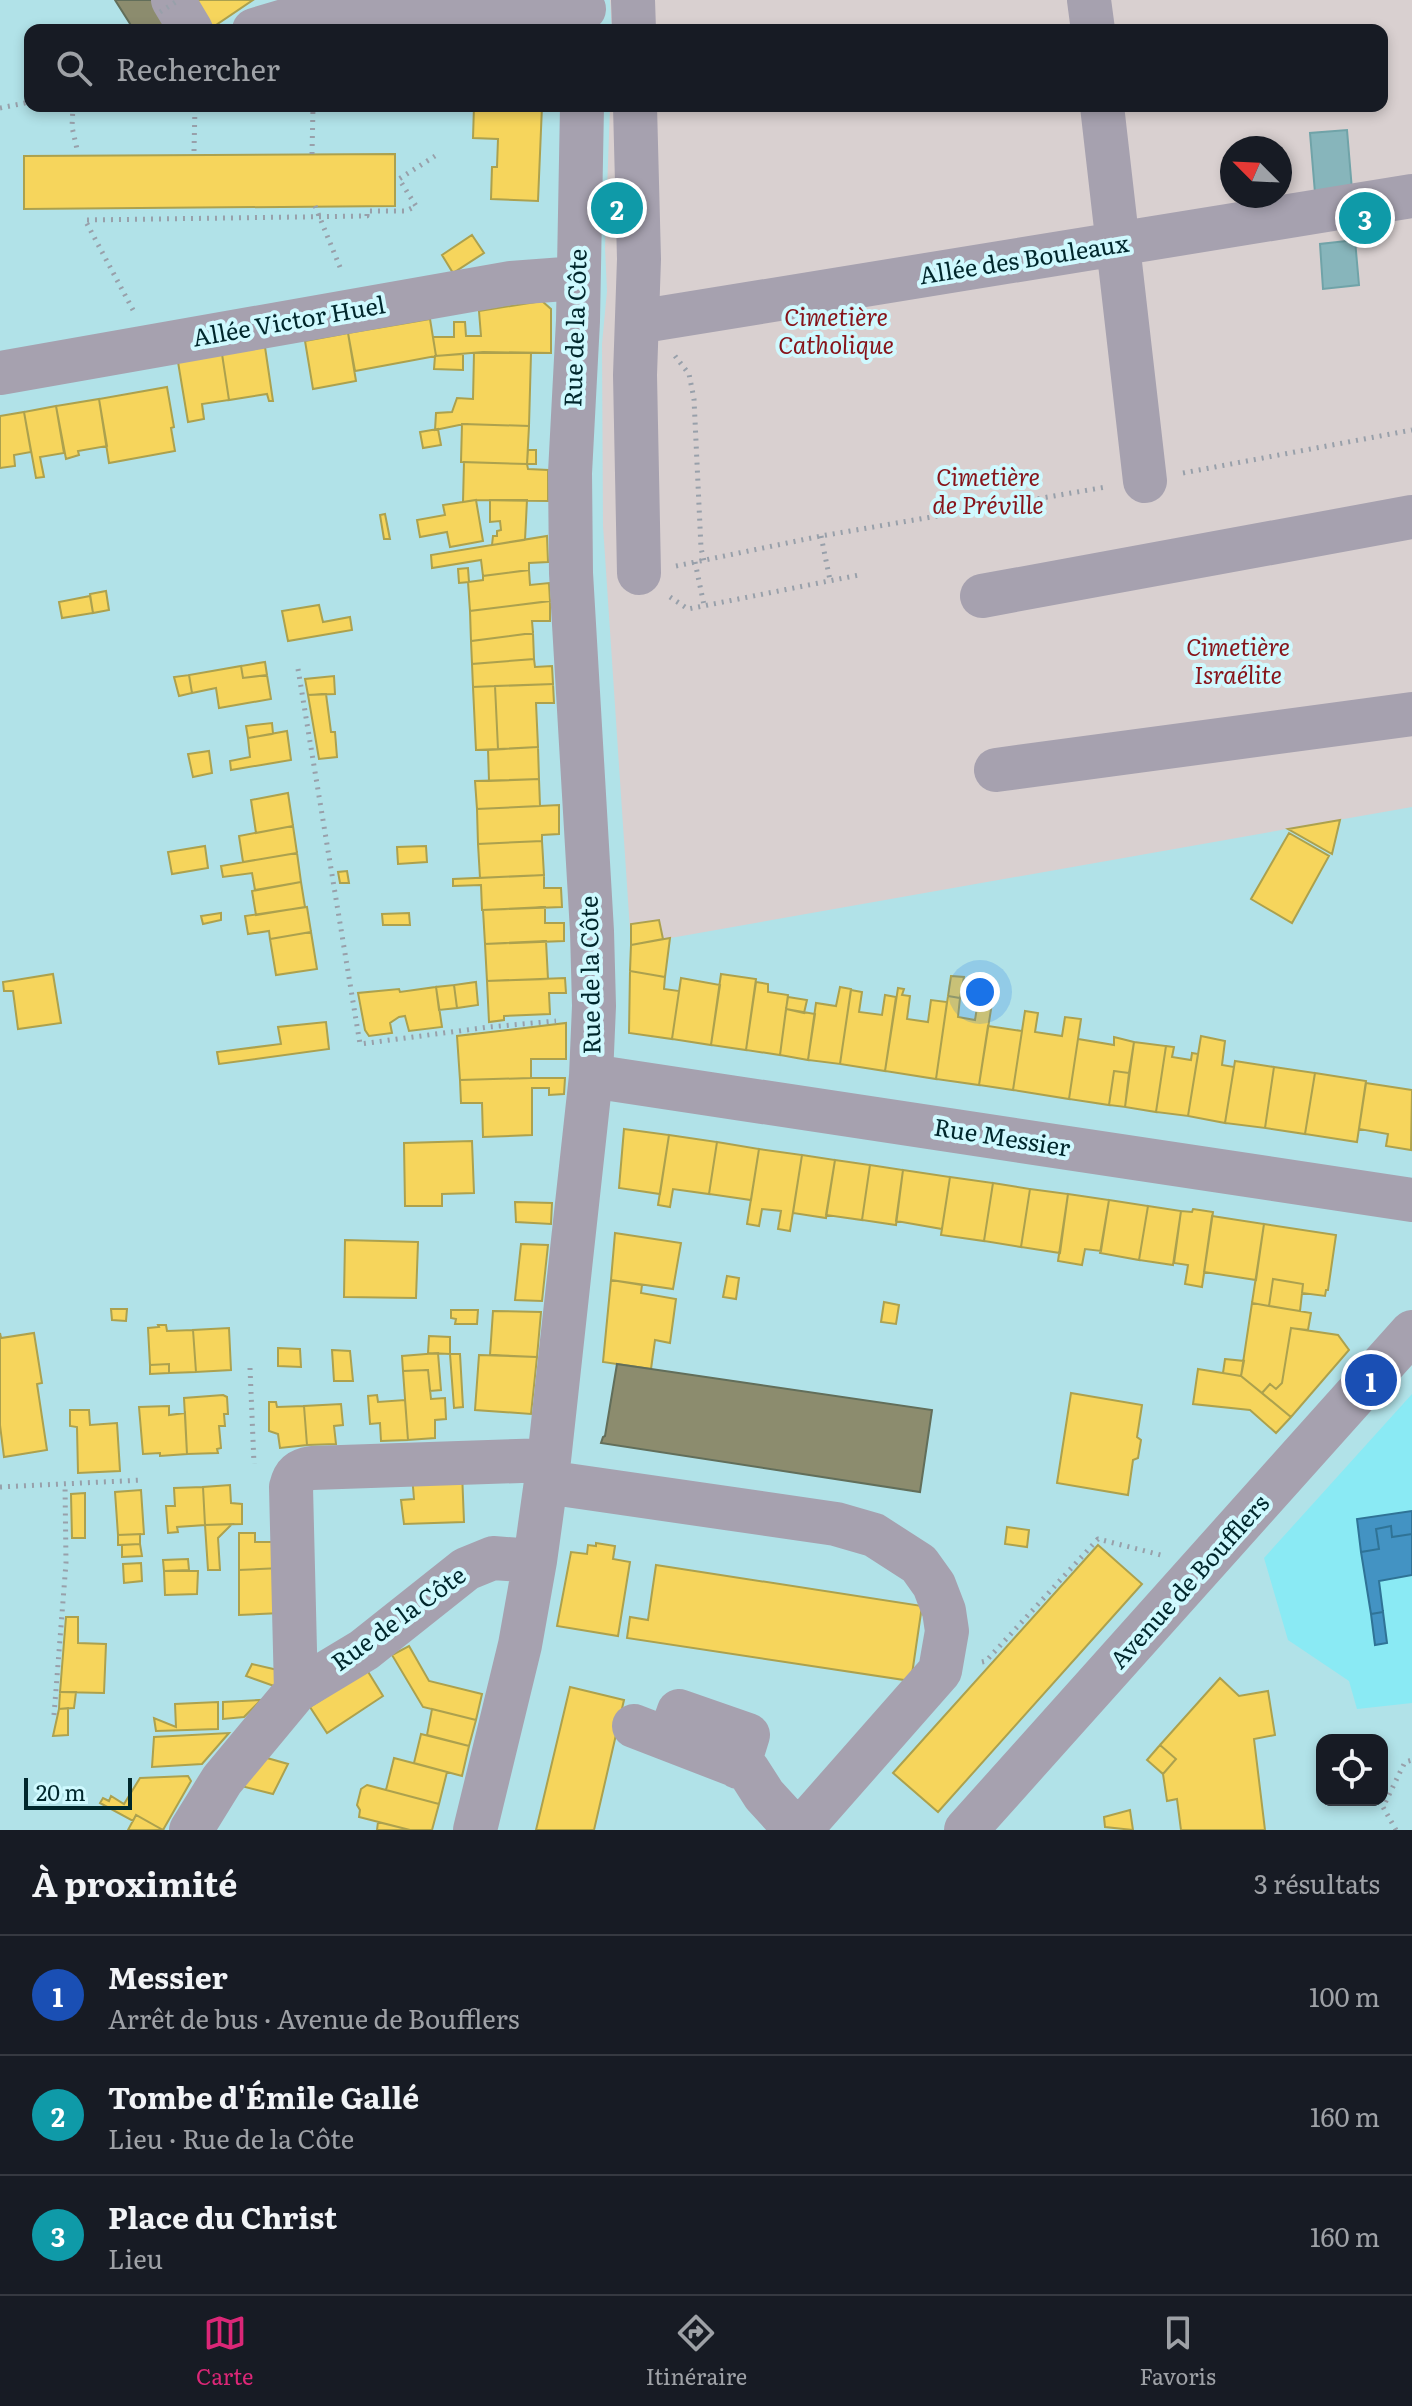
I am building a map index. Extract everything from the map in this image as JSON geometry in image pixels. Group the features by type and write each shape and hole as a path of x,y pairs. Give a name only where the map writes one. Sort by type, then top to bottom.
{"street":[{"path":"633,0 634,24"},
{"path":"1089,0 1092,24"},
{"path":"273,24 347,1 407,12 551,7 584,13"},
{"name":"Rue de la Côte","path":"191,1830 222,1780 296,1691 364,1650 466,1569 493,1558 535,1561 548,1471 591,1076 593,1018 592,931 571,573 570,473 576,364 582,112"},
{"path":"635,112 639,259 635,375 653,570"},
{"path":"1103,112 1145,481"},
{"name":"Allée des Bouleaux","path":"637,322 1412,196"},
{"name":"Allée Victor Huel","path":"0,373 511,283 578,278"},
{"path":"982,596 1412,517"},
{"path":"996,770 1412,714"},
{"name":"Rue Messier","path":"591,1076 1412,1200"},
{"name":"Avenue de Boufflers","path":"969,1829 1412,1332"},
{"path":"275,1474 312,1468 548,1471 836,1524 874,1535 919,1564 934,1585 944,1611 947,1631 940,1671 798,1830 764,1795 748,1770 651,1733"},
{"name":"Rue de la Côte","path":"275,1474 291,1487 296,1691"},
{"path":"475,1830 520,1645 535,1561"}],"path":[{"path":"175,14 179,0"},
{"path":"0,108 24,103"},
{"path":"73,112 72,127 77,149"},
{"path":"194,151 195,112"},
{"path":"312,154 313,112"},
{"path":"155,345 85,220 367,216 367,211 406,211 416,206 399,179 435,156"},
{"path":"315,206 357,310"},
{"path":"637,322 676,357 689,374 694,399 704,561"},
{"path":"859,575 688,609 669,596 653,570 821,536 1145,481 1412,430"},
{"path":"821,536 830,580"},
{"path":"695,562 704,605"},
{"path":"298,669 360,1044 489,1027 593,1018"},
{"path":"250,1368 275,1474"},
{"path":"0,1487 143,1480"},
{"path":"54,1715 66,1563 65,1484"},
{"path":"940,1671 986,1661 1098,1539 1175,1559 1196,1575"},
{"path":"1396,1830 1383,1807 1405,1762 1412,1760"}],"shaded area":[{"path":"1412,1394 1412,1703 1357,1709 1349,1681 1288,1640 1264,1558"}],"green space":[{"name":"Cimetière de Préville","path":"610,0 1412,0 1412,807 631,945 603,526 602,344 607,291 605,248 610,112 1388,112 1388,24 612,24"}],"building: Logements":[{"path":"192,0 253,0 217,24 207,24"},
{"path":"474,112 542,112 538,201 491,199 492,167 497,167 498,139 473,138"},
{"path":"395,154 395,206 24,209 24,156"},
{"path":"472,235 484,253 453,273 442,255"},
{"path":"542,301 551,309 551,353 483,352 436,356 433,337 454,337 454,322 465,322 466,336 481,336 479,311"},
{"path":"430,319 436,356 355,371 348,333"},
{"path":"348,333 356,381 313,389 305,341"},
{"path":"265,347 273,401 269,401 267,394 229,400 222,354"},
{"path":"474,353 531,353 529,426 464,424 435,430 436,413 452,412 457,398 473,399"},
{"path":"222,354 229,400 202,404 204,419 188,422 178,362"},
{"path":"463,354 463,370 434,369 435,356"},
{"path":"167,387 175,451 109,463 99,399"},
{"path":"99,399 107,446 78,451 79,455 66,459 56,406"},
{"path":"56,406 64,453 40,457 44,477 36,478 24,412"},
{"path":"24,412 31,452 14,455 15,466 0,468 0,416"},
{"path":"462,424 529,426 527,464 461,462"},
{"path":"438,429 441,445 423,448 420,432"},
{"path":"528,450 536,450 536,464 527,464"},
{"path":"464,462 527,464 528,469 548,470 548,501 463,502"},
{"path":"476,500 483,541 450,547 447,532 420,537 417,520 445,515 443,505"},
{"path":"490,500 527,500 525,540 492,545 493,536 501,530 500,521 490,522"},
{"path":"385,514 390,539 384,539 380,515"},
{"path":"547,536 548,562 529,563 529,570 483,576 481,560 432,568 431,555"},
{"path":"468,568 469,582 459,583 458,569"},
{"path":"529,570 530,585 549,583 550,601 470,611 468,582 483,580 483,576"},
{"path":"106,591 109,610 93,613 90,594"},
{"path":"90,596 93,613 62,618 59,602"},
{"path":"550,601 550,621 532,621 533,633 471,641 470,611"},
{"path":"319,605 323,622 350,617 352,630 288,641 282,611"},
{"path":"533,633 534,659 472,664 471,641"},
{"path":"534,659 535,667 552,666 553,684 473,687 472,664"},
{"path":"265,662 267,675 243,678 241,666"},
{"path":"241,666 243,678 267,675 271,699 219,708 216,688 192,693 189,675"},
{"path":"189,675 192,693 179,696 174,677"},
{"path":"334,676 335,694 308,695 305,679"},
{"path":"553,684 554,703 536,703 538,747 498,749 495,686"},
{"path":"495,686 498,749 476,750 473,687"},
{"path":"326,694 337,757 319,759 308,695"},
{"path":"272,723 273,734 248,738 246,726"},
{"path":"287,731 291,760 231,770 230,761 250,757 248,738"},
{"path":"538,747 539,779 489,781 488,750"},
{"path":"209,751 212,773 193,777 188,754"},
{"path":"539,779 540,806 477,809 475,781"},
{"path":"288,793 293,826 256,833 251,800"},
{"path":"559,805 559,834 542,835 542,841 478,844 477,809"},
{"path":"1340,820 1332,854 1288,829"},
{"path":"293,826 297,853 243,862 239,836"},
{"path":"1289,833 1329,856 1292,923 1251,899"},
{"path":"542,841 544,875 480,878 478,844"},
{"path":"205,846 208,868 172,874 168,852"},
{"path":"426,846 427,862 398,864 397,847"},
{"path":"297,853 301,882 255,890 252,873 223,877 221,866"},
{"path":"347,871 349,883 340,883 338,872"},
{"path":"544,875 544,888 561,888 562,907 482,910 481,885 453,886 453,879"},
{"path":"301,882 305,907 256,915 252,891"},
{"path":"307,907 311,932 270,939 269,931 248,934 245,916"},
{"path":"545,907 545,923 564,923 564,941 485,944 483,910"},
{"path":"221,913 221,920 203,924 201,916"},
{"path":"409,913 410,925 383,925 382,914"},
{"path":"659,920 663,939 631,945 631,924"},
{"path":"311,932 317,969 276,975 270,939"},
{"path":"670,938 665,977 630,971 631,945"},
{"path":"546,941 548,979 487,981 485,944"},
{"path":"630,971 665,977 664,989 679,991 672,1039 629,1033"},
{"path":"53,974 61,1023 18,1029 13,991 4,991 3,982"},
{"path":"721,974 756,979 746,1050 711,1045"},
{"path":"951,976 964,977 960,998 948,996"},
{"path":"565,978 566,993 549,993 550,1014 504,1016 504,1020 489,1022 487,981"},
{"path":"681,978 720,985 711,1045 672,1039"},
{"path":"476,982 478,1005 457,1008 454,985"},
{"path":"756,982 768,984 768,992 788,995 780,1055 746,1050"},
{"path":"454,985 457,1008 439,1010 436,987"},
{"path":"436,987 442,1027 409,1031 405,1016 390,1023 392,1033 369,1036 365,1030 358,993"},
{"path":"840,987 851,989 840,1064 808,1060 816,1003 836,1006"},
{"path":"898,988 904,989 902,995 910,996 907,1019 928,1022 931,1000 947,1002 936,1079 885,1071"},
{"path":"851,990 862,992 859,1012 882,1015 885,995 896,997 885,1071 840,1064"},
{"path":"948,996 960,998 958,1017 975,1020 978,1001 992,1003 979,1085 936,1079"},
{"path":"788,997 807,1000 804,1013 786,1009"},
{"path":"786,1009 815,1014 808,1060 780,1055"},
{"path":"1025,1011 1038,1013 1035,1032 1062,1036 1065,1017 1081,1019 1069,1099 1013,1090"},
{"path":"326,1022 329,1049 219,1064 217,1052 281,1044 278,1027"},
{"path":"566,1023 566,1059 531,1059 531,1078 460,1080 457,1036"},
{"path":"988,1026 1022,1031 1013,1090 979,1085"},
{"path":"1201,1036 1225,1041 1222,1065 1234,1067 1225,1123 1188,1116"},
{"path":"1114,1037 1134,1042 1129,1073 1114,1071 1109,1105 1069,1099 1078,1039 1114,1045"},
{"path":"1134,1042 1166,1046 1156,1112 1125,1107"},
{"path":"1166,1046 1174,1047 1172,1057 1191,1060 1192,1053 1198,1054 1188,1116 1156,1112"},
{"path":"1235,1061 1274,1067 1265,1128 1225,1123"},
{"path":"1274,1067 1315,1073 1305,1134 1265,1128"},
{"path":"1114,1071 1129,1073 1125,1107 1109,1105"},
{"path":"1315,1073 1366,1081 1357,1142 1305,1134"},
{"path":"565,1078 564,1094 549,1095 549,1088 532,1088 532,1135 483,1137 482,1103 461,1103 460,1080"},
{"path":"1366,1083 1412,1090 1411,1150 1386,1146 1388,1134 1359,1129"},
{"path":"624,1129 669,1135 660,1194 619,1188"},
{"path":"669,1135 717,1142 709,1194 673,1189 670,1207 658,1205"},
{"path":"472,1141 474,1193 442,1194 442,1206 405,1206 404,1143"},
{"path":"717,1142 759,1149 751,1200 709,1194"},
{"path":"759,1149 802,1155 790,1231 778,1229 781,1211 762,1209 759,1226 747,1224"},
{"path":"802,1155 835,1160 826,1218 793,1213"},
{"path":"835,1160 870,1165 862,1220 826,1215"},
{"path":"870,1165 903,1170 896,1225 862,1220"},
{"path":"903,1170 950,1177 942,1229 896,1221"},
{"path":"950,1177 993,1183 984,1241 941,1235"},
{"path":"993,1183 1030,1189 1021,1247 984,1241"},
{"path":"1030,1189 1068,1194 1060,1253 1021,1247"},
{"path":"1068,1194 1109,1200 1101,1251 1085,1249 1082,1265 1058,1261"},
{"path":"1109,1200 1148,1206 1139,1260 1100,1253"},
{"path":"515,1202 552,1203 551,1224 516,1222"},
{"path":"1148,1206 1181,1211 1173,1265 1139,1260"},
{"path":"1193,1209 1213,1212 1202,1287 1185,1284 1188,1265 1174,1263 1181,1211 1192,1212"},
{"path":"1212,1216 1264,1224 1256,1280 1204,1272"},
{"path":"1264,1224 1336,1235 1325,1296 1302,1293 1303,1284 1273,1279 1269,1306 1252,1303"},
{"path":"615,1233 681,1243 673,1289 611,1280"},
{"path":"345,1240 418,1242 416,1298 344,1297"},
{"path":"521,1244 548,1245 542,1301 515,1300"},
{"path":"727,1276 739,1278 736,1299 723,1297"},
{"path":"1273,1279 1303,1284 1300,1311 1269,1306"},
{"path":"611,1280 642,1285 641,1293 676,1299 670,1343 655,1340 651,1369 603,1362"},
{"path":"884,1302 899,1305 896,1324 881,1322"},
{"path":"1252,1303 1311,1313 1308,1330 1291,1328 1282,1383 1276,1389 1270,1384 1262,1393 1241,1376"},
{"path":"111,1309 127,1309 126,1321 112,1320"},
{"path":"451,1310 478,1310 477,1324 455,1324"},
{"path":"493,1311 541,1312 537,1357 490,1355"},
{"path":"166,1325 167,1331 193,1330 196,1372 169,1373 169,1364 150,1365 148,1328"},
{"path":"229,1328 231,1370 196,1372 193,1330"},
{"path":"1291,1328 1338,1335 1349,1350 1291,1417 1262,1393 1270,1384 1276,1389 1282,1383"},
{"path":"0,1333 1,1338 34,1333 42,1383 37,1384 47,1450 4,1457 0,1425"},
{"path":"429,1336 450,1337 450,1354 428,1353"},
{"path":"278,1348 300,1349 301,1367 278,1366"},
{"path":"332,1350 350,1351 353,1381 334,1381"},
{"path":"438,1353 441,1390 430,1391 428,1370 403,1371 402,1356"},
{"path":"450,1354 460,1354 463,1407 454,1408"},
{"path":"479,1355 537,1357 531,1414 475,1410"},
{"path":"1225,1359 1244,1361 1241,1376 1223,1373"},
{"path":"169,1364 169,1373 150,1374 150,1365"},
{"path":"1198,1369 1241,1376 1291,1417 1276,1433 1250,1410 1193,1404"},
{"path":"428,1370 431,1399 445,1398 446,1419 435,1420 435,1438 408,1440 403,1371"},
{"path":"1071,1393 1142,1405 1137,1437 1141,1440 1138,1458 1133,1460 1128,1495 1057,1483"},
{"path":"377,1395 378,1402 405,1400 408,1440 381,1441 380,1423 370,1424 368,1396"},
{"path":"227,1397 228,1414 224,1414 225,1426 219,1426 221,1448 217,1449 218,1453 187,1454 184,1398"},
{"path":"269,1402 276,1402 277,1407 304,1406 307,1445 280,1448 278,1434 269,1431"},
{"path":"341,1404 343,1425 334,1426 336,1444 307,1445 304,1406"},
{"path":"169,1406 169,1415 185,1413 187,1454 143,1454 139,1407"},
{"path":"70,1410 89,1410 90,1425 117,1423 120,1471 78,1473 77,1427 70,1426"},
{"path":"462,1472 464,1522 404,1524 401,1500 414,1499 412,1475"},
{"path":"230,1485 231,1503 242,1504 242,1524 205,1525 203,1487"},
{"path":"203,1487 205,1525 177,1527 178,1532 168,1533 166,1506 175,1506 174,1488"},
{"path":"141,1490 144,1534 118,1535 115,1492"},
{"path":"85,1493 85,1538 72,1538 71,1494"},
{"path":"232,1524 218,1538 220,1570 208,1570 205,1525"},
{"path":"1007,1527 1029,1530 1027,1547 1005,1544"},
{"path":"239,1533 255,1533 255,1542 281,1542 281,1568 239,1570"},
{"path":"140,1534 140,1544 118,1545 118,1535"},
{"path":"596,1543 615,1546 613,1559 630,1562 618,1636 557,1626 571,1552 587,1554 588,1545 596,1546"},
{"path":"140,1544 142,1556 122,1557 122,1545"},
{"path":"1098,1545 1142,1584 938,1812 893,1773"},
{"path":"188,1559 189,1570 164,1571 163,1560"},
{"path":"141,1563 142,1581 124,1583 123,1564"},
{"path":"656,1565 922,1606 911,1681 627,1638 630,1617 648,1620"},
{"path":"281,1568 281,1613 239,1615 239,1570"},
{"path":"164,1571 198,1571 197,1594 165,1595"},
{"path":"66,1617 78,1617 78,1643 106,1644 104,1693 60,1692"},
{"path":"409,1646 429,1681 482,1694 476,1720 423,1707 392,1655"},
{"path":"252,1664 282,1671 274,1686 246,1676"},
{"path":"367,1670 383,1696 327,1733 310,1707"},
{"path":"1220,1678 1239,1696 1268,1691 1275,1735 1254,1739 1265,1830 1181,1830 1177,1799 1167,1801 1163,1774 1176,1759 1160,1745"},
{"path":"570,1687 624,1700 594,1830 536,1830"},
{"path":"60,1692 76,1692 74,1708 59,1709"},
{"path":"261,1700 244,1717 223,1719 223,1702"},
{"path":"218,1702 218,1729 156,1731 154,1718 176,1727 175,1704"},
{"path":"68,1708 68,1735 53,1736 59,1709"},
{"path":"432,1709 476,1720 469,1746 427,1735"},
{"path":"229,1733 202,1764 152,1767 154,1737"},
{"path":"421,1734 469,1746 462,1776 414,1763"},
{"path":"1160,1745 1176,1759 1163,1774 1147,1760"},
{"path":"260,1756 288,1764 273,1794 237,1785"},
{"path":"394,1758 447,1772 439,1804 386,1790"},
{"path":"188,1776 191,1781 163,1830 136,1815 133,1821 100,1803 103,1798 109,1801 111,1796 124,1804 140,1778"},
{"path":"367,1785 439,1804 432,1830 410,1830 359,1817 357,1805 361,1789"},
{"path":"1130,1810 1133,1830 1105,1827 1104,1817"},
{"path":"136,1815 163,1830 128,1830"},
{"path":"378,1822 410,1830 377,1830"}],"building: Écoles":[{"path":"1412,1511 1412,1534 1392,1537 1391,1526 1376,1529 1379,1549 1361,1552 1357,1519"},
{"path":"1391,1526 1392,1537 1412,1534 1412,1575 1379,1581 1383,1612 1371,1614 1361,1552 1379,1549 1376,1529"},
{"path":"1383,1612 1387,1643 1375,1645 1371,1614"}],"building: Industrie":[{"path":"115,0 153,0 167,24 130,24"},
{"path":"617,1364 932,1410 920,1492 601,1443 605,1436"}],"building: Autres":[{"path":"1347,130 1352,190 1315,193 1310,133"},
{"path":"1355,240 1359,285 1323,289 1320,244"}],"place":[{"name":"Tombe d'Émile Gallé","path":"617,208"},
{"name":"Place du Christ","path":"1365,218"},
{"name":"Messier","path":"1371,1380"}],"park label":[{"name":"Cimetière Catholique","path":"836,332"},
{"name":"Cimetière Israélite","path":"1238,662"}]}
